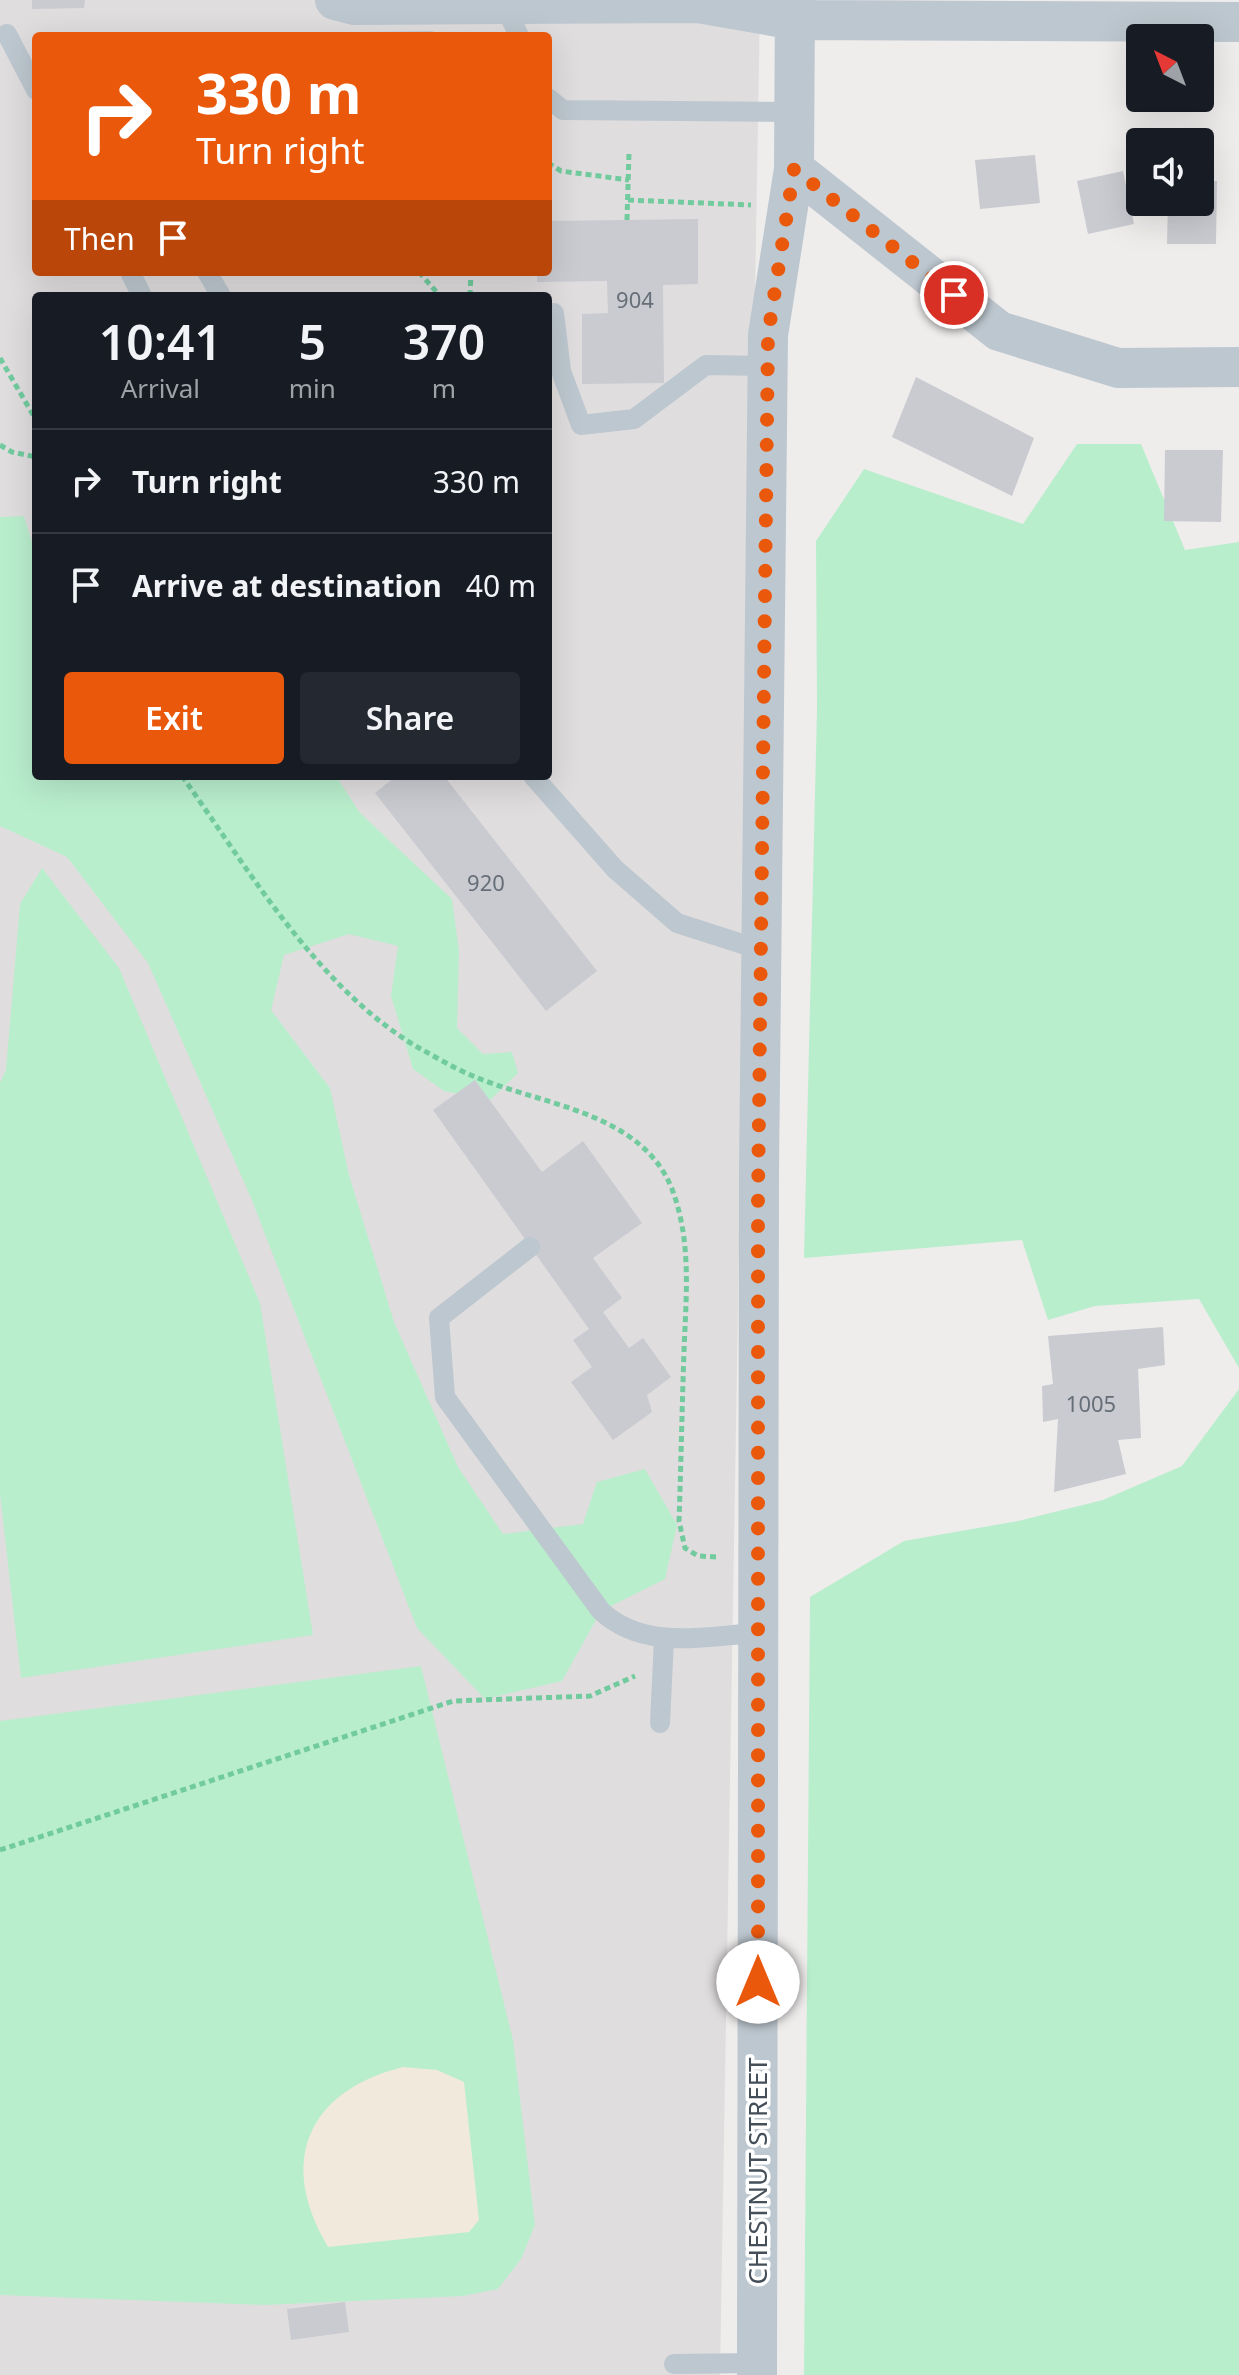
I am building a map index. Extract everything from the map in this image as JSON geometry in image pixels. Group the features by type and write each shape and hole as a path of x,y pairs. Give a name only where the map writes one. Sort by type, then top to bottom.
{"street":[{"path":"335,0 354,5 512,20 700,2 795,10 1161,11 1239,22"},
{"name":"CHESTNUT STREET","path":"757,2369 761,950 768,335 791,188 795,10"},
{"path":"791,188 999,331 1118,368 1239,367"}],"lane":[{"path":"4,31 32,48"},
{"path":"4,31 32,83"},
{"path":"552,101 563,110 576,111 794,112"},
{"path":"554,313 561,371 581,425 634,419 706,365 768,366"},
{"path":"537,780 615,869 677,923 761,950"},
{"path":"530,1247 439,1318 445,1397 601,1611 614,1622 632,1631 664,1639 758,1633"},
{"path":"660,1723 664,1639"},
{"path":"674,2364 757,2369"}],"path":[{"path":"627,220 629,152"},
{"path":"552,165 561,171 629,180"},
{"path":"628,200 791,188"},
{"path":"422,276 436,292"},
{"path":"0,358 32,413"},
{"path":"0,445 12,452 32,456"},
{"path":"185,780 287,924 364,1011 417,1046 472,1076 565,1106 617,1129 649,1154 671,1187 687,1244 679,1521 685,1548 698,1556 718,1557"},
{"path":"0,1850 453,1701 590,1696 663,1664"}],"shaded area":[{"path":"0,0 934,0 760,1 720,2375 0,2375"}],"green space":[{"path":"1077,444 1141,444 1185,550 1239,542 1239,1368 1199,1299 1095,1306 1048,1320 1022,1240 804,1258 817,709 816,541 864,469 1023,524"},
{"path":"24,516 32,543 32,780 339,780 360,813 452,899 459,951 457,1028 483,1054 512,1052 518,1073 490,1100 444,1091 413,1069 391,996 398,946 349,934 284,955 271,1010 330,1088 349,1175 394,1322 458,1467 503,1534 583,1524 597,1482 645,1469 677,1525 665,1579 601,1611 562,1681 485,1699 417,1628 251,1198 148,963 67,857 0,826 0,517"},
{"path":"42,868 119,968 260,1303 313,1635 21,1678 0,1494 0,1083 6,1070 20,904"},
{"path":"1239,1389 1239,2375 804,2375 810,1597 904,1541 1018,1521 1103,1500 1182,1466"},
{"path":"421,1666 513,2040 535,2225 521,2259 498,2289 463,2296 265,2305 0,2295 0,1721"}],"sand":[{"path":"403,2067 437,2070 464,2082 479,2220 469,2232 328,2247 313,2216 305,2186 304,2159 310,2134 324,2112 344,2093 370,2078"}],"building":[{"path":"32,0 85,0 84,8 32,9"},
{"path":"1035,155 1040,203 980,209 975,160"},
{"path":"1123,171 1126,216 1132,216 1134,224 1088,234 1077,181"},
{"path":"1214,181 1217,181 1216,244 1167,244 1168,216 1214,216"},
{"path":"698,219 698,284 663,285 664,383 582,384 582,314 608,313 607,281 537,282 537,276 552,276 552,221"},
{"path":"916,377 1034,438 1012,496 892,437"},
{"path":"1165,450 1223,450 1221,522 1164,521"},
{"path":"391,780 447,780 597,971 546,1011 375,793"},
{"path":"475,1080 542,1172 583,1141 642,1223 593,1258 622,1298 603,1312 629,1348 643,1338 671,1377 647,1395 652,1412 613,1440 571,1382 592,1367 573,1340 589,1329 433,1110"},
{"path":"1163,1327 1165,1365 1138,1369 1141,1438 1118,1440 1126,1474 1054,1492 1058,1419 1043,1422 1042,1386 1053,1384 1048,1336"},
{"path":"345,2302 349,2332 291,2340 287,2309"}],"route":[{"path":"758,1982 758,1200 768,335 794,169 954,295"}]}
